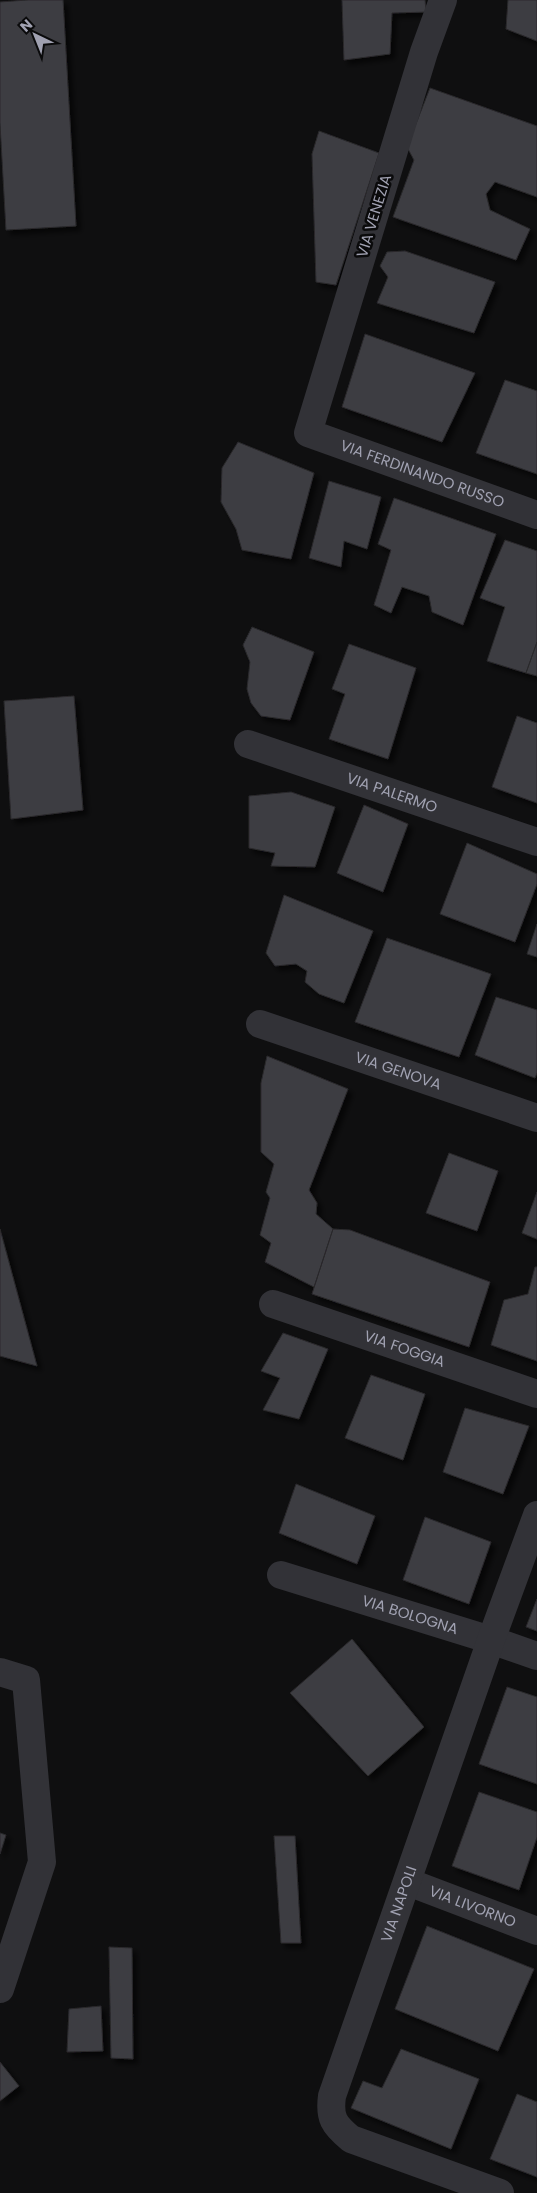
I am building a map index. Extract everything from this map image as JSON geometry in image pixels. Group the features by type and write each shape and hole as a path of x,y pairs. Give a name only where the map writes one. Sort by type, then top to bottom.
{"street":[{"name":"VIA VENEZIA","path":"308,433 424,52 443,0"},
{"name":"VIA FERDINANDO RUSSO","path":"308,433 537,515"},
{"name":"VIA PALERMO","path":"248,744 537,842"},
{"name":"VIA GENOVA","path":"260,1024 537,1118"},
{"name":"VIA FOGGIA","path":"273,1304 537,1394"},
{"name":"VIA NAPOLI","path":"500,2193 351,2139 337,2128 330,2112 332,2096 491,1640 537,1515"},
{"name":"VIA BOLOGNA","path":"281,1575 537,1656"},
{"path":"0,1672 26,1680 42,1862 0,1989"},
{"name":"VIA LIVORNO","path":"408,1882 537,1931"}],"building":[{"path":"63,0 76,226 6,230 0,123 0,2"},
{"path":"342,0 425,0 426,12 392,13 390,54 344,60"},
{"path":"508,0 537,0 537,41 506,29"},
{"path":"430,88 537,126 537,197 495,182 486,194 490,210 530,229 516,260 393,217 414,160 407,147"},
{"path":"319,131 379,153 336,285 316,282 312,154"},
{"path":"405,251 495,282 474,333 377,303 388,277 380,266 387,252"},
{"path":"365,334 475,373 442,442 342,407"},
{"path":"505,380 537,391 537,474 476,453"},
{"path":"238,442 314,473 291,559 242,550 236,529 221,502 222,468"},
{"path":"329,481 381,497 367,549 344,541 341,567 309,558"},
{"path":"394,498 496,534 463,625 432,612 429,596 402,587 391,613 374,605 391,550 378,544"},
{"path":"505,540 537,551 537,642 526,673 487,661 505,607 480,598"},
{"path":"252,627 314,652 290,720 261,716 251,703 247,689 250,662 243,645"},
{"path":"537,642 537,676 526,673"},
{"path":"349,644 416,668 388,759 329,739 345,694 332,689"},
{"path":"74,696 83,810 11,819 4,701"},
{"path":"517,716 537,723 537,803 492,787"},
{"path":"291,792 335,807 315,867 271,866 275,853 249,848 249,796"},
{"path":"364,805 408,824 383,892 337,873"},
{"path":"467,843 537,874 537,884 515,942 440,914"},
{"path":"284,895 373,931 344,1003 319,994 305,982 307,971 296,964 275,966 266,953"},
{"path":"537,924 537,957 527,954"},
{"path":"387,938 491,974 459,1057 355,1022"},
{"path":"496,997 537,1010 537,1073 535,1078 475,1055"},
{"path":"267,1056 348,1089 309,1190 317,1203 316,1214 333,1229 314,1287 265,1262 271,1243 260,1235 270,1198 266,1192 274,1164 261,1152 261,1083"},
{"path":"449,1153 498,1171 477,1231 426,1213"},
{"path":"537,1192 537,1239 522,1233"},
{"path":"0,1229 37,1366 0,1356"},
{"path":"333,1229 350,1230 490,1282 469,1347 312,1294"},
{"path":"535,1267 537,1267 537,1361 491,1345 504,1300 528,1294"},
{"path":"283,1333 328,1349 299,1419 263,1410 280,1378 261,1371"},
{"path":"371,1375 425,1394 403,1460 345,1438"},
{"path":"465,1408 529,1426 503,1494 443,1472"},
{"path":"296,1484 375,1516 357,1564 279,1533"},
{"path":"425,1517 491,1542 469,1604 403,1580"},
{"path":"537,1599 537,1631 526,1627"},
{"path":"352,1639 424,1727 368,1776 290,1693"},
{"path":"507,1687 537,1697 537,1784 479,1764"},
{"path":"479,1792 537,1812 537,1837 519,1890 452,1866"},
{"path":"0,1833 6,1835 0,1854"},
{"path":"274,1836 295,1836 301,1943 281,1943"},
{"path":"427,1926 534,1969 498,2051 395,2009"},
{"path":"109,1947 132,1948 133,2059 111,2058"},
{"path":"101,2006 103,2051 67,2052 69,2009"},
{"path":"401,2049 479,2079 451,2149 351,2108 363,2081 382,2088"},
{"path":"0,2062 19,2086 0,2101"},
{"path":"517,2094 537,2102 537,2177 490,2159"}]}
